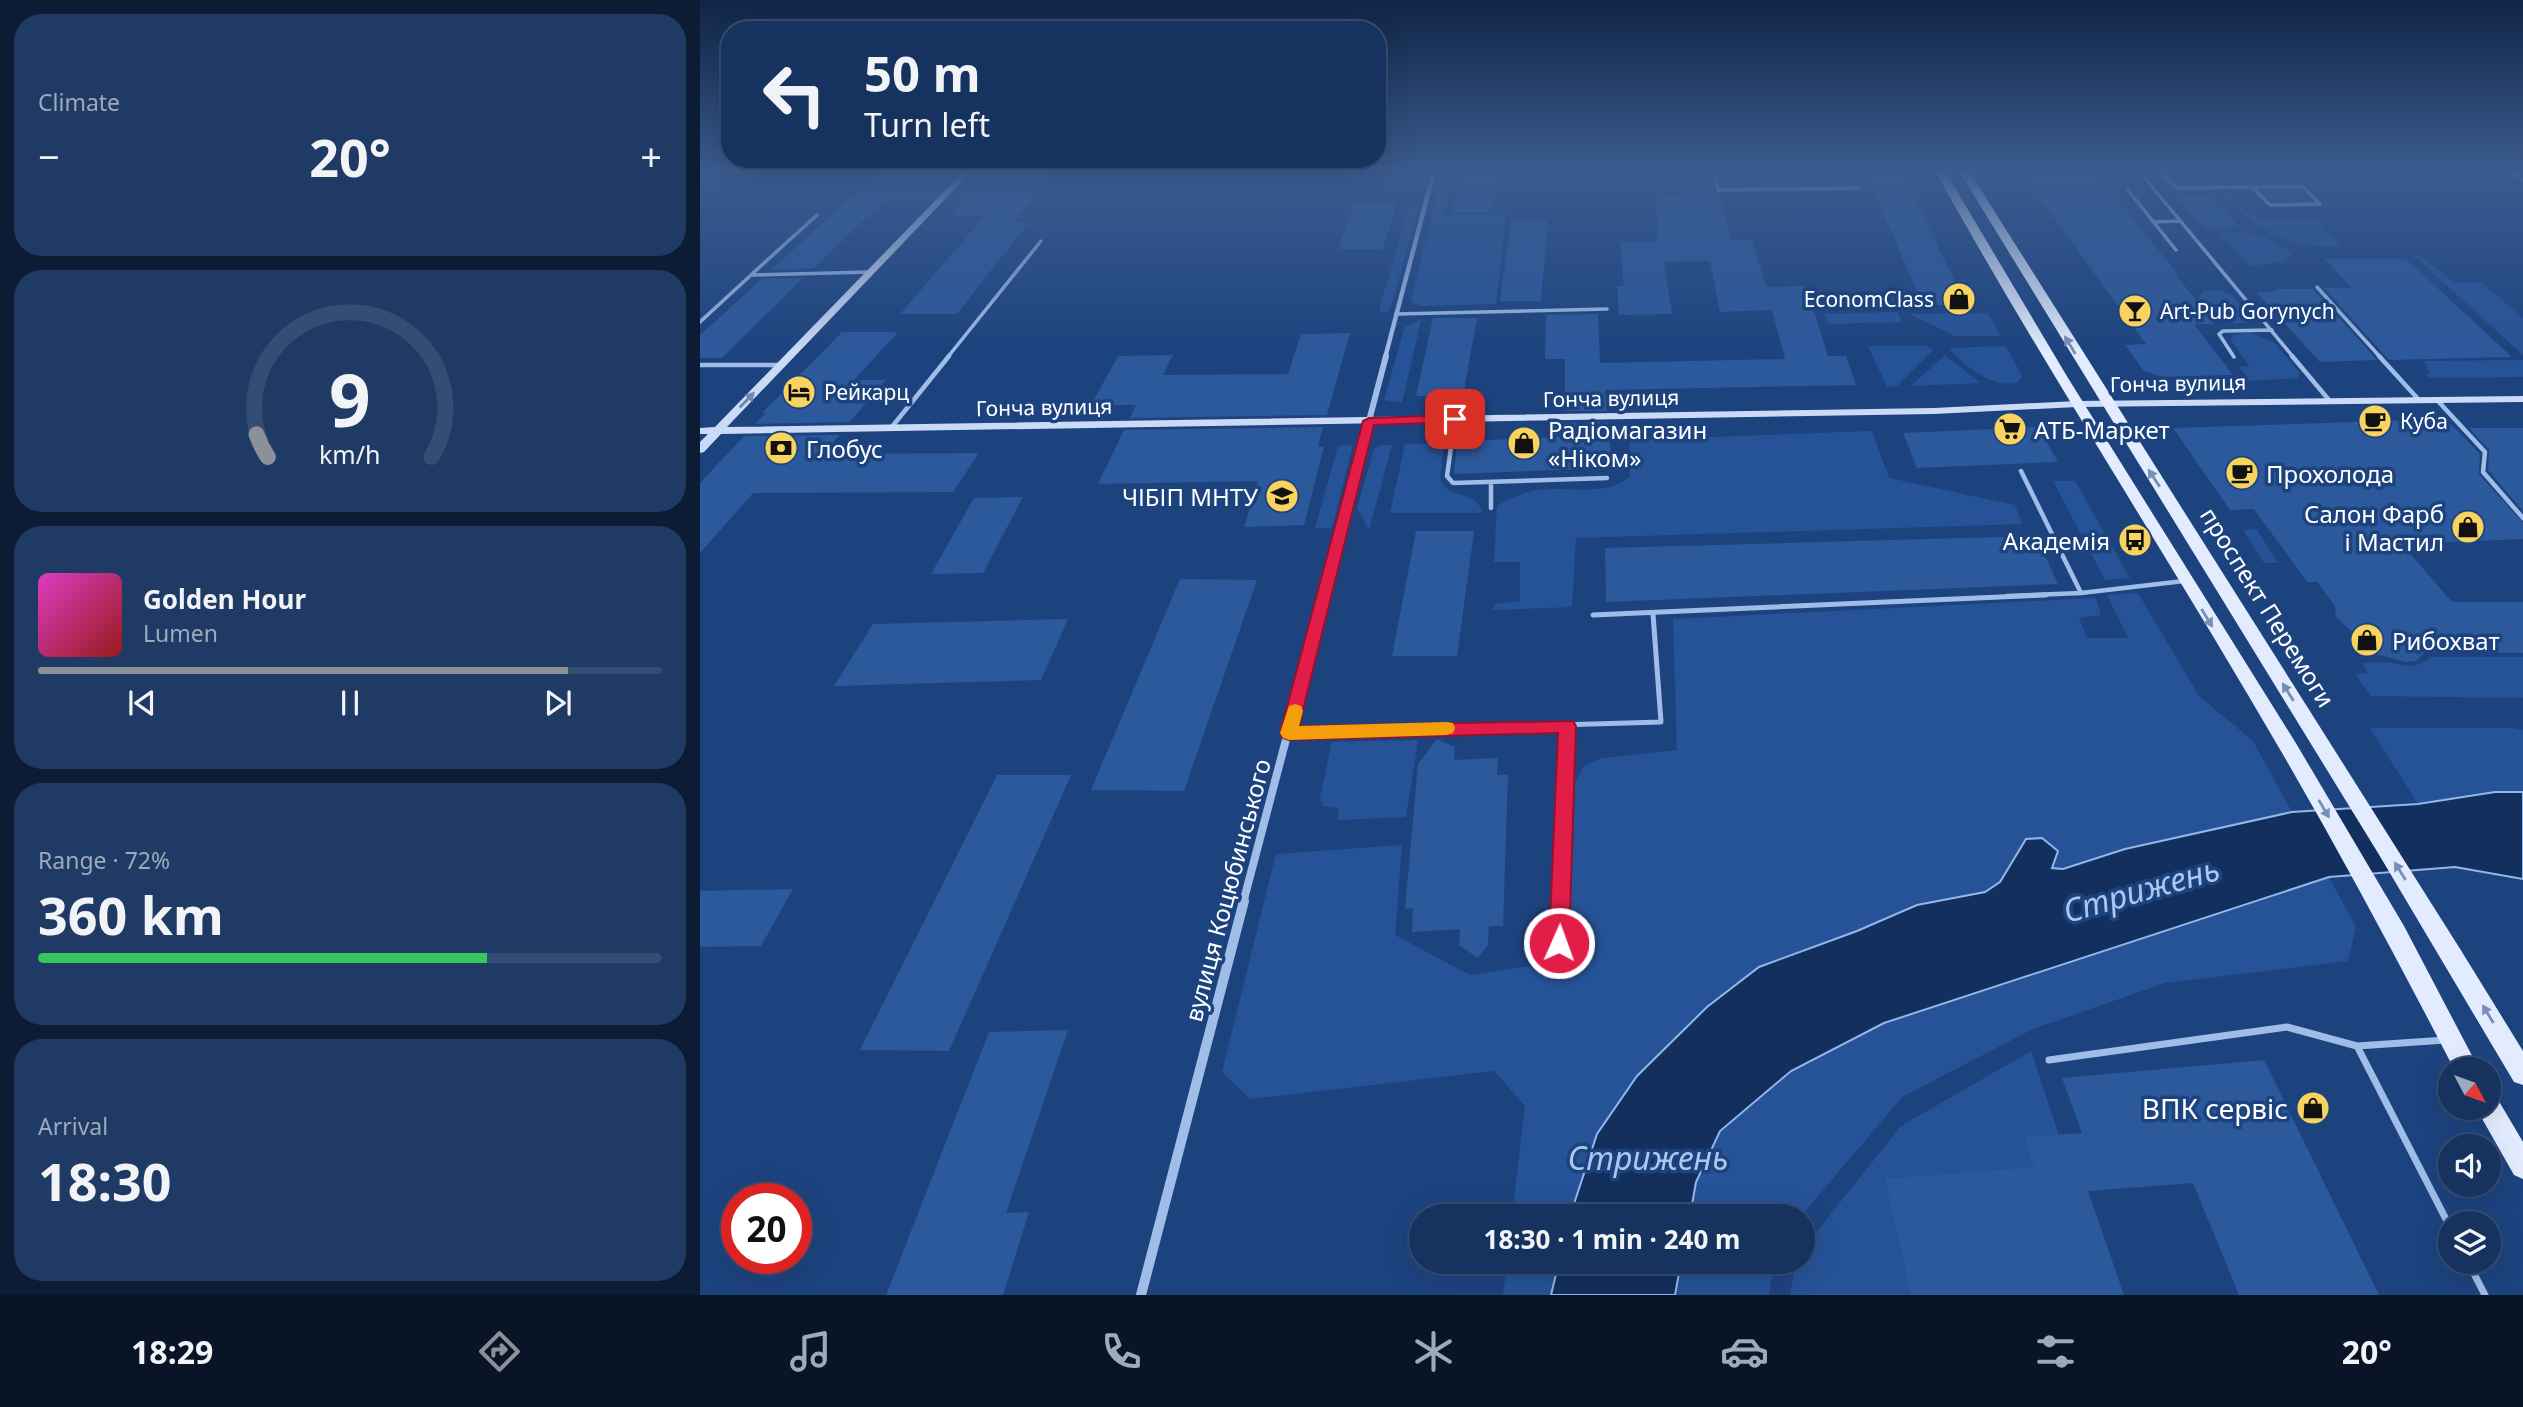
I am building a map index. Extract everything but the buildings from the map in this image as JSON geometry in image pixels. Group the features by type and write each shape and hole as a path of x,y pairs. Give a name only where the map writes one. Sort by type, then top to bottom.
{"main road":[{"path":"1976,231 2184,581 2290,750 2396,933 2460,1057"},
{"name":"проспект Перемоги","path":"2001,231 2105,403 2437,928 2523,1073"},
{"path":"2496,1120 2523,1166"}],"street":[{"path":"700,449 909,231"},
{"name":"вулиця Коцюбинського","path":"1141,1295 1420,231"},
{"name":"Гонча вулиця","path":"700,431 1920,411 2105,403 2523,399"}],"lane":[{"path":"700,322 799,231"},
{"path":"2161,231 2176,250"},
{"path":"2190,231 2329,400"},
{"path":"891,428 1041,241"},
{"path":"752,274 870,272"},
{"path":"2317,287 2419,400"},
{"path":"1396,314 1607,309"},
{"path":"2234,357 2221,338 2223,331 2272,330"},
{"path":"700,365 780,365"},
{"path":"2437,400 2485,452 2483,472 2523,518"},
{"path":"1455,419 1447,476 1449,480 1460,484 1607,478"},
{"path":"2021,471 2081,593"},
{"path":"1490,508 1491,482"},
{"path":"1593,615 2081,593 2184,581"},
{"path":"1289,733 1661,722 1653,614"},
{"path":"1559,943 1567,726"},
{"path":"2049,1060 2287,1027 2357,1046 2449,1039"},
{"path":"2357,1046 2442,1211"},
{"path":"2474,1274 2485,1295"}],"shaded area":[{"path":"1402,231 1412,231 1390,310 1382,313 1379,310"},
{"path":"1428,231 1504,231 1496,304 1422,306 1411,300"},
{"path":"2269,231 2327,231 2340,247 2307,244"},
{"path":"2241,232 2267,238 2290,252 2291,256 2283,262 2250,266 2219,233"},
{"path":"2413,255 2419,255 2455,283 2481,282 2523,318 2523,355"},
{"path":"2217,290 2231,294 2249,316 2248,322 2226,321 2196,301 2203,291"},
{"path":"1897,312 1902,322 1828,324 1824,314"},
{"path":"1988,313 2001,336 1955,336 1909,314"},
{"path":"1421,320 1402,403 1384,400 1405,326"},
{"path":"2249,332 2274,342 2300,373 2298,378 2250,381 2239,367 2249,366 2231,340 2233,335"},
{"path":"1868,346 1927,346 1933,350 1897,386 1887,387"},
{"path":"2006,346 2022,376 2017,383 2007,384 1980,375 1950,350 1951,348"},
{"path":"1945,355 1980,383 1911,386"},
{"path":"2523,360 2523,377 2429,378 2426,373 2430,373 2424,361"},
{"path":"1872,431 1889,478 2015,505 2022,524 1576,538 1572,607 1492,610 1495,604 1520,601 1520,562 1494,562 1497,506 1533,491 1598,489 1620,483 1630,477 1630,440"},
{"path":"1444,443 1440,480 1450,490 1475,501 1482,513 1390,513 1405,444"},
{"path":"1353,445 1332,528 1315,528 1338,446"},
{"path":"1380,445 1392,445 1369,530 1357,508 1374,449"},
{"path":"2053,481 2075,481 2130,578 2105,580"},
{"path":"2257,529 2278,563 2264,563 2243,530"},
{"path":"2138,593 2199,696 2253,741 2292,812 2125,849 2063,869 2052,869 2058,851 2043,838 2026,839 2000,882 1985,892 1917,905 1857,931 1597,1134 1574,1204 1513,1204 1525,1106 1494,1071 1250,1099 1222,1072 1276,854 1402,845 1395,935 1470,975 1569,960 1575,782 1584,766 1602,758 1677,750 1673,619 2096,598 2101,615 2079,618 2087,638 2128,638 2107,595"},
{"path":"2430,657 2523,657 2523,698 2371,696 2355,674 2368,673 2362,663 2384,662 2412,666"},
{"path":"2370,728 2523,730 2523,792 2495,792 2418,804"},
{"path":"1418,740 1406,817 1338,820 1339,808 1323,806 1320,798 1332,742"},
{"path":"2329,877 2356,927 2348,961 2165,983 2033,1029 1902,1097 1811,1204 1692,1204 1696,1182 1720,1132 1791,1071 1884,1023"},
{"path":"2031,1051 2061,1142 2047,1177 1935,1184 1885,1179 1927,1295 1790,1295 1794,1274 1815,1274 1815,1234 1901,1126"},
{"path":"1506,1274 1556,1274 1551,1295 1503,1295"},
{"path":"1679,1274 1772,1274 1769,1295 1675,1295"}],"water":[{"name":"Стрижень","path":"2495,792 2523,792 2523,879 2455,867 2329,877 1884,1023 1791,1071 1720,1131 1696,1182 1692,1204 1574,1204 1597,1134 1637,1076 1707,1007 1759,967 1857,931 1917,905 1985,892 2000,882 2026,839 2042,838 2058,851 2052,868 2063,869 2125,849 2292,812 2418,804"},
{"path":"1556,1274 1679,1274 1675,1295 1551,1295"}],"slow traffic":[{"path":"1295,711 1289,733 1447,728"}],"place":[{"name":"EconomClass","path":"1959,299"},
{"name":"Art-Pub Gorynych","path":"2135,311"},
{"name":"Рейкарц","path":"799,392"},
{"name":"Куба","path":"2375,421"},
{"name":"АТБ-Маркет","path":"2010,429"},
{"name":"Радіомагазин «Ніком»","path":"1524,443"},
{"name":"Глобус","path":"781,448"},
{"name":"Прохолода","path":"2242,473"},
{"name":"ЧІБІП МНТУ","path":"1282,496"},
{"name":"Салон Фарб і Мастил","path":"2468,527"},
{"name":"Академія","path":"2135,540"},
{"name":"Рибохват","path":"2367,640"},
{"name":"ВПК сервіс","path":"2313,1108"}],"route":[{"path":"1455,419 1369,421 1289,733 1567,726 1559,943"}]}
